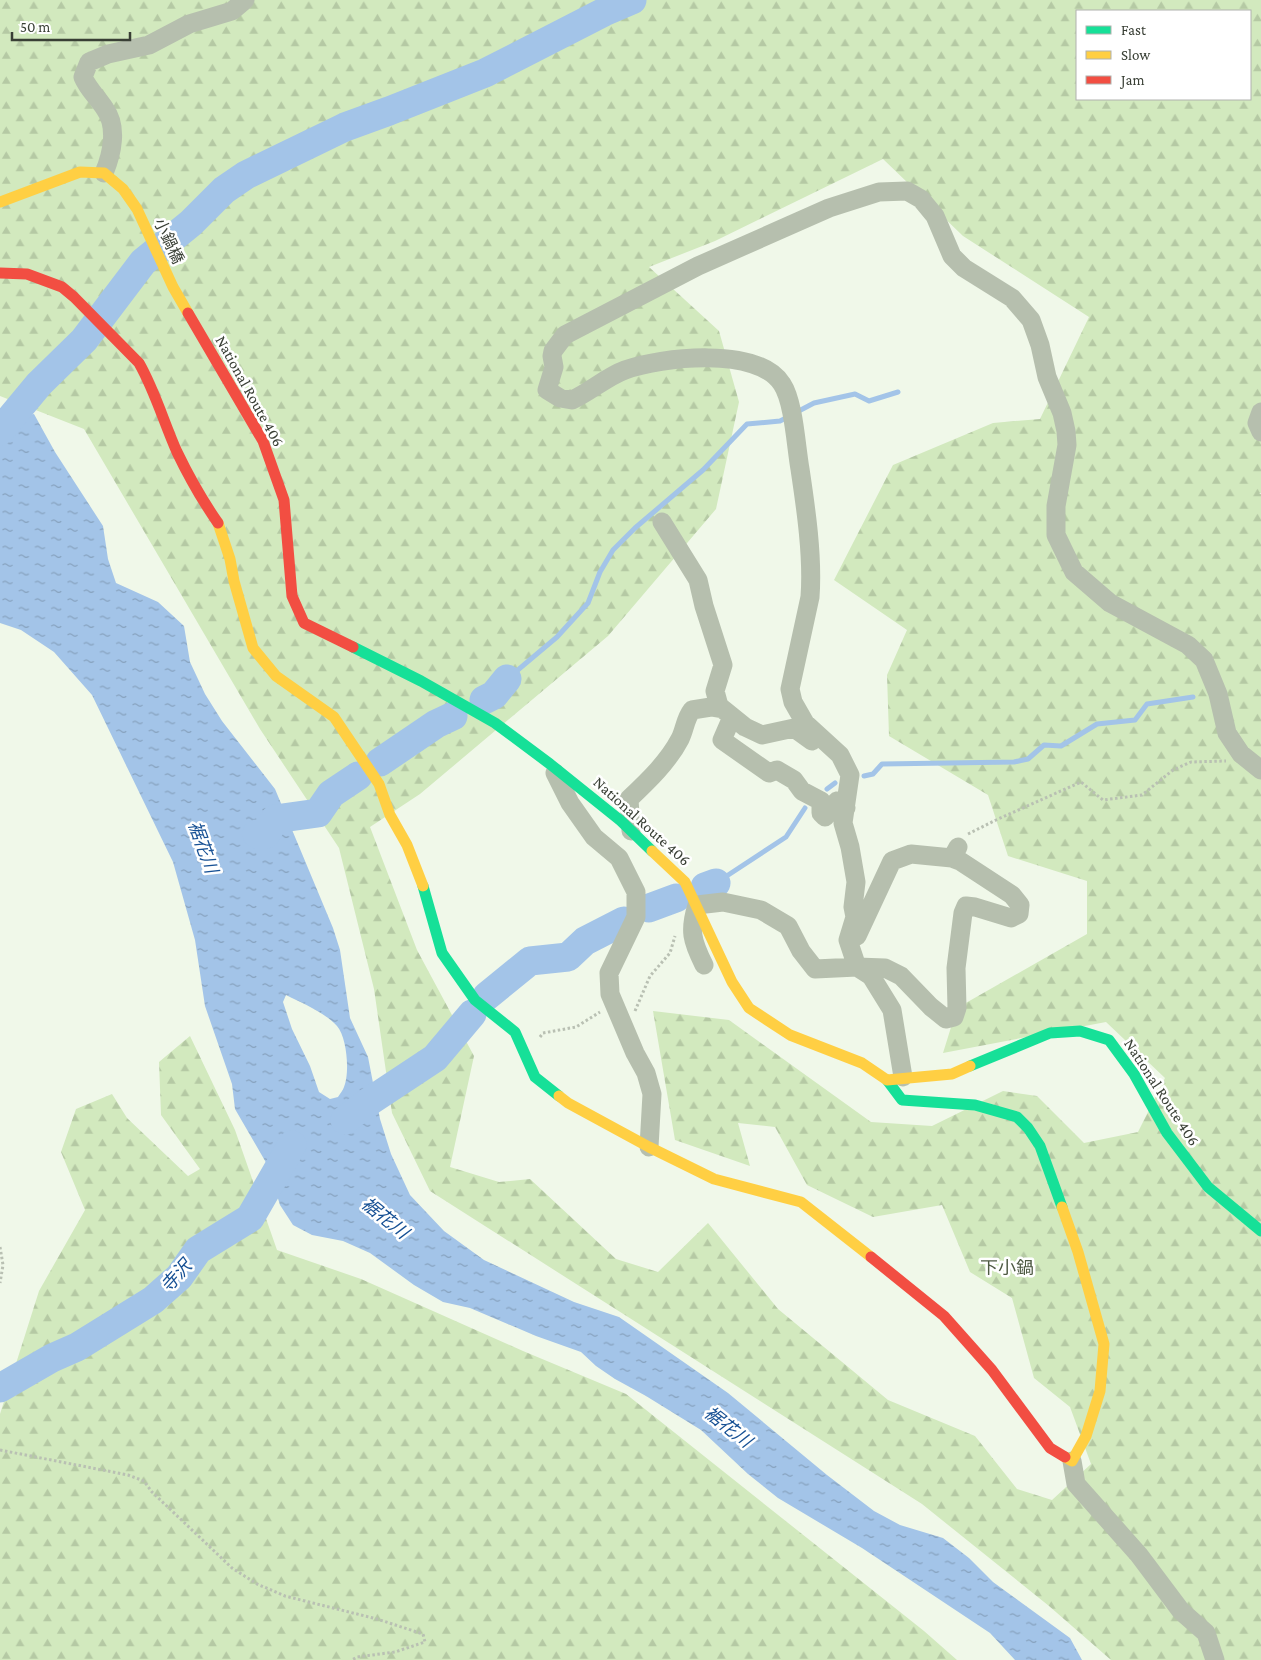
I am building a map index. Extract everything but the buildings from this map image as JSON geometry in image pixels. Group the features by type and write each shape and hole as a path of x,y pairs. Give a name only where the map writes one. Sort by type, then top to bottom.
{"main road":[{"path":"0,202 80,172 104,173"},
{"name":"小鍋橋","path":"104,173 123,189 137,209 172,287"},
{"path":"0,273 28,274 62,287 132,354 146,375 177,452 202,500 218,523 230,558 234,581 253,648 276,676 334,717 379,784 390,815 406,845 421,880 442,953 456,976 476,1000 515,1032 535,1077 568,1103 649,1147 714,1179 801,1202 944,1316 992,1370 1050,1448 1072,1461 1086,1436 1100,1391 1104,1344 1078,1252 1040,1146 1028,1128 1016,1117 975,1105 902,1100 895,1078"},
{"name":"National Route 406","path":"172,287 263,441 284,500 292,596 304,623 421,681 495,723 550,764 631,831 685,882 732,982 749,1008 790,1035 895,1078 936,1077 952,1074 1050,1033 1080,1032 1109,1040 1134,1074 1167,1133 1208,1187 1261,1231"}],"street":[{"path":"104,173 111,157 112,121 106,110 86,85 83,77 89,62 108,54 149,45 189,24 232,11 245,0"},
{"path":"895,1078 892,1010 871,976 857,967 848,940 855,918 853,907 856,882 844,823 850,775 840,755 805,723 793,702 790,689 810,597 811,582 804,499 790,406 783,385 764,368 727,358 670,360 624,370 572,400 560,398 548,390 554,367 552,356 559,341 573,330 698,266 829,208 879,192 907,192 922,199 935,216 952,256 964,268 1012,298 1031,320 1040,345 1047,378 1062,413 1066,431 1067,445 1056,506 1056,535 1074,572 1110,603 1188,645 1204,660 1218,694 1227,733 1241,754 1261,770"},
{"path":"1261,412 1258,423 1261,432"},
{"path":"662,522 698,580 704,606 723,665 715,691 719,706 745,727 762,735 794,728 815,742 828,744"},
{"path":"631,831 629,800 656,773 680,738 686,717 692,710 711,707 728,713"},
{"path":"728,713 722,740 769,774 777,770 794,780 802,791 821,801 824,817 837,801 846,808"},
{"path":"550,764 570,803 594,837 619,858 636,892 636,917 609,973 610,994 635,1054 646,1073 652,1094 649,1147"},
{"path":"704,965 696,949 691,924 697,905 723,902 762,910 788,926 801,951 814,969 885,968 901,976 931,1007 946,1019 954,1017 957,1008 956,968 963,913 966,906 974,906 1011,918 1019,914 1020,905 1012,894 960,861 955,853 911,854 892,861 851,948"},
{"path":"1072,1461 1076,1484 1140,1555 1181,1611 1206,1633 1215,1660"}],"path":[{"path":"955,853 966,836 996,820 1081,782 1103,800 1142,795 1173,770 1191,762 1228,761"},
{"path":"0,1247 3,1265 0,1283"},
{"path":"0,1450 128,1475 144,1481 152,1492 232,1568 257,1584 285,1596 377,1619 423,1634 425,1642 395,1652 357,1657 352,1660"}],"green space":[{"path":"0,0 1261,0 1261,493 1259,494 1261,494 1261,1660 1111,1660 1049,1606 922,1504 430,1191 392,1113 374,989 339,848 260,729 84,429 0,396","holes":["883,159 963,236 1089,317 1040,419 993,423 893,465 834,580 907,630 887,675 889,736 988,795 1008,856 1087,881 1087,934 957,1008 943,1053 1106,1022 1165,1078 1138,1132 1084,1143 1037,1096 1003,1091 932,1126 871,1122 729,1020 653,1011 675,1140 750,1166 738,1123 775,1127 807,1185 873,1217 942,1205 970,1272 1012,1298 1034,1378 1070,1407 1091,1464 1052,1500 1017,1489 975,1436 888,1400 778,1309 708,1223 658,1272 616,1259 530,1179 499,1182 450,1167 474,1056 417,950 370,827 420,794 608,636 716,509 739,402 719,331 649,267 715,241"]},
{"path":"190,1036 235,1130 277,1250 361,1279 523,1351 626,1394 924,1631 957,1660 0,1660 0,1414 39,1291 85,1210 61,1152 76,1109 112,1094 127,1118 188,1176 200,1169 161,1115 159,1062"}],"water":[{"name":"裾花川","path":"34,414 55,452 103,526 108,559 116,583 158,602 184,626 190,662 205,694 222,721 275,789 333,928 340,950 350,1018 368,1057 380,1119 391,1154 410,1195 444,1231 484,1260 574,1302 619,1317 728,1393 827,1475 874,1511 900,1525 943,1538 969,1558 993,1582 1070,1638 1082,1660 1015,1660 990,1633 862,1548 778,1498 748,1474 701,1430 615,1379 596,1366 581,1352 536,1336 470,1308 443,1302 414,1285 370,1253 343,1241 312,1235 293,1225 280,1205 268,1166 235,1109 232,1084 205,1006 195,940 173,862 92,695 54,652 21,630 0,623 0,420","holes":["286,995 326,1016 340,1031 345,1046 347,1073 344,1087 338,1097 330,1099 319,1092 310,1066 292,1029 283,1002"]}],"waterway":[{"path":"0,431 39,384 84,340 143,262 191,223 224,190 246,175 345,127 485,73 604,12 632,0"},
{"path":"795,413 814,403 855,394 869,401 898,392"},
{"path":"507,679 557,637 588,603 600,572 613,550 635,528 703,470 747,424 780,421 788,417"},
{"path":"484,700 494,695 507,679"},
{"path":"864,776 873,774 882,764 1014,762 1028,759 1044,745 1061,746 1097,724 1135,720 1147,704 1193,697"},
{"path":"380,762 436,724 453,716"},
{"path":"257,834 266,834 275,819 318,813 331,794 358,776"},
{"path":"827,789 835,783"},
{"path":"716,883 786,837 805,808"},
{"path":"705,887 716,883"},
{"path":"649,908 676,898"},
{"path":"487,996 530,961 568,957 585,941 624,921"},
{"path":"345,1120 367,1103 435,1058 472,1014"},
{"name":"寺沢","path":"0,1388 52,1358 77,1347 153,1300 179,1277 198,1250 250,1218 292,1145"}],"traffic: fast":[{"path":"353,647 421,681 495,723 621,821 652,851"},
{"path":"423,886 442,953 475,1000 515,1032 535,1077 559,1096"},
{"path":"970,1066 1050,1033 1080,1031 1109,1040 1134,1074 1167,1133 1208,1187 1261,1231"},
{"path":"887,1080 902,1100 975,1105 1017,1117 1028,1128 1040,1146 1062,1207"}],"traffic: slow":[{"path":"0,202 80,172 104,173 123,189 137,209 173,287 188,313"},
{"path":"218,523 230,559 234,581 253,648 276,676 334,717 379,784 390,815 407,845 423,886"},
{"path":"652,851 685,882 732,982 749,1008 790,1035 862,1063 887,1080 952,1074 970,1066"},
{"path":"559,1096 568,1103 649,1147 714,1179 801,1202 871,1257"},
{"path":"1062,1207 1078,1252 1104,1344 1100,1391 1086,1436 1072,1461 1065,1457"}],"traffic: jam":[{"path":"0,273 27,274 62,287 139,363 150,385 172,441 201,497 218,523"},
{"path":"188,313 263,441 284,500 292,596 304,623 353,647"},
{"path":"871,1257 944,1316 992,1370 1050,1448 1065,1457"}],"district":[{"name":"下小鍋","path":"1007,1268"}]}
